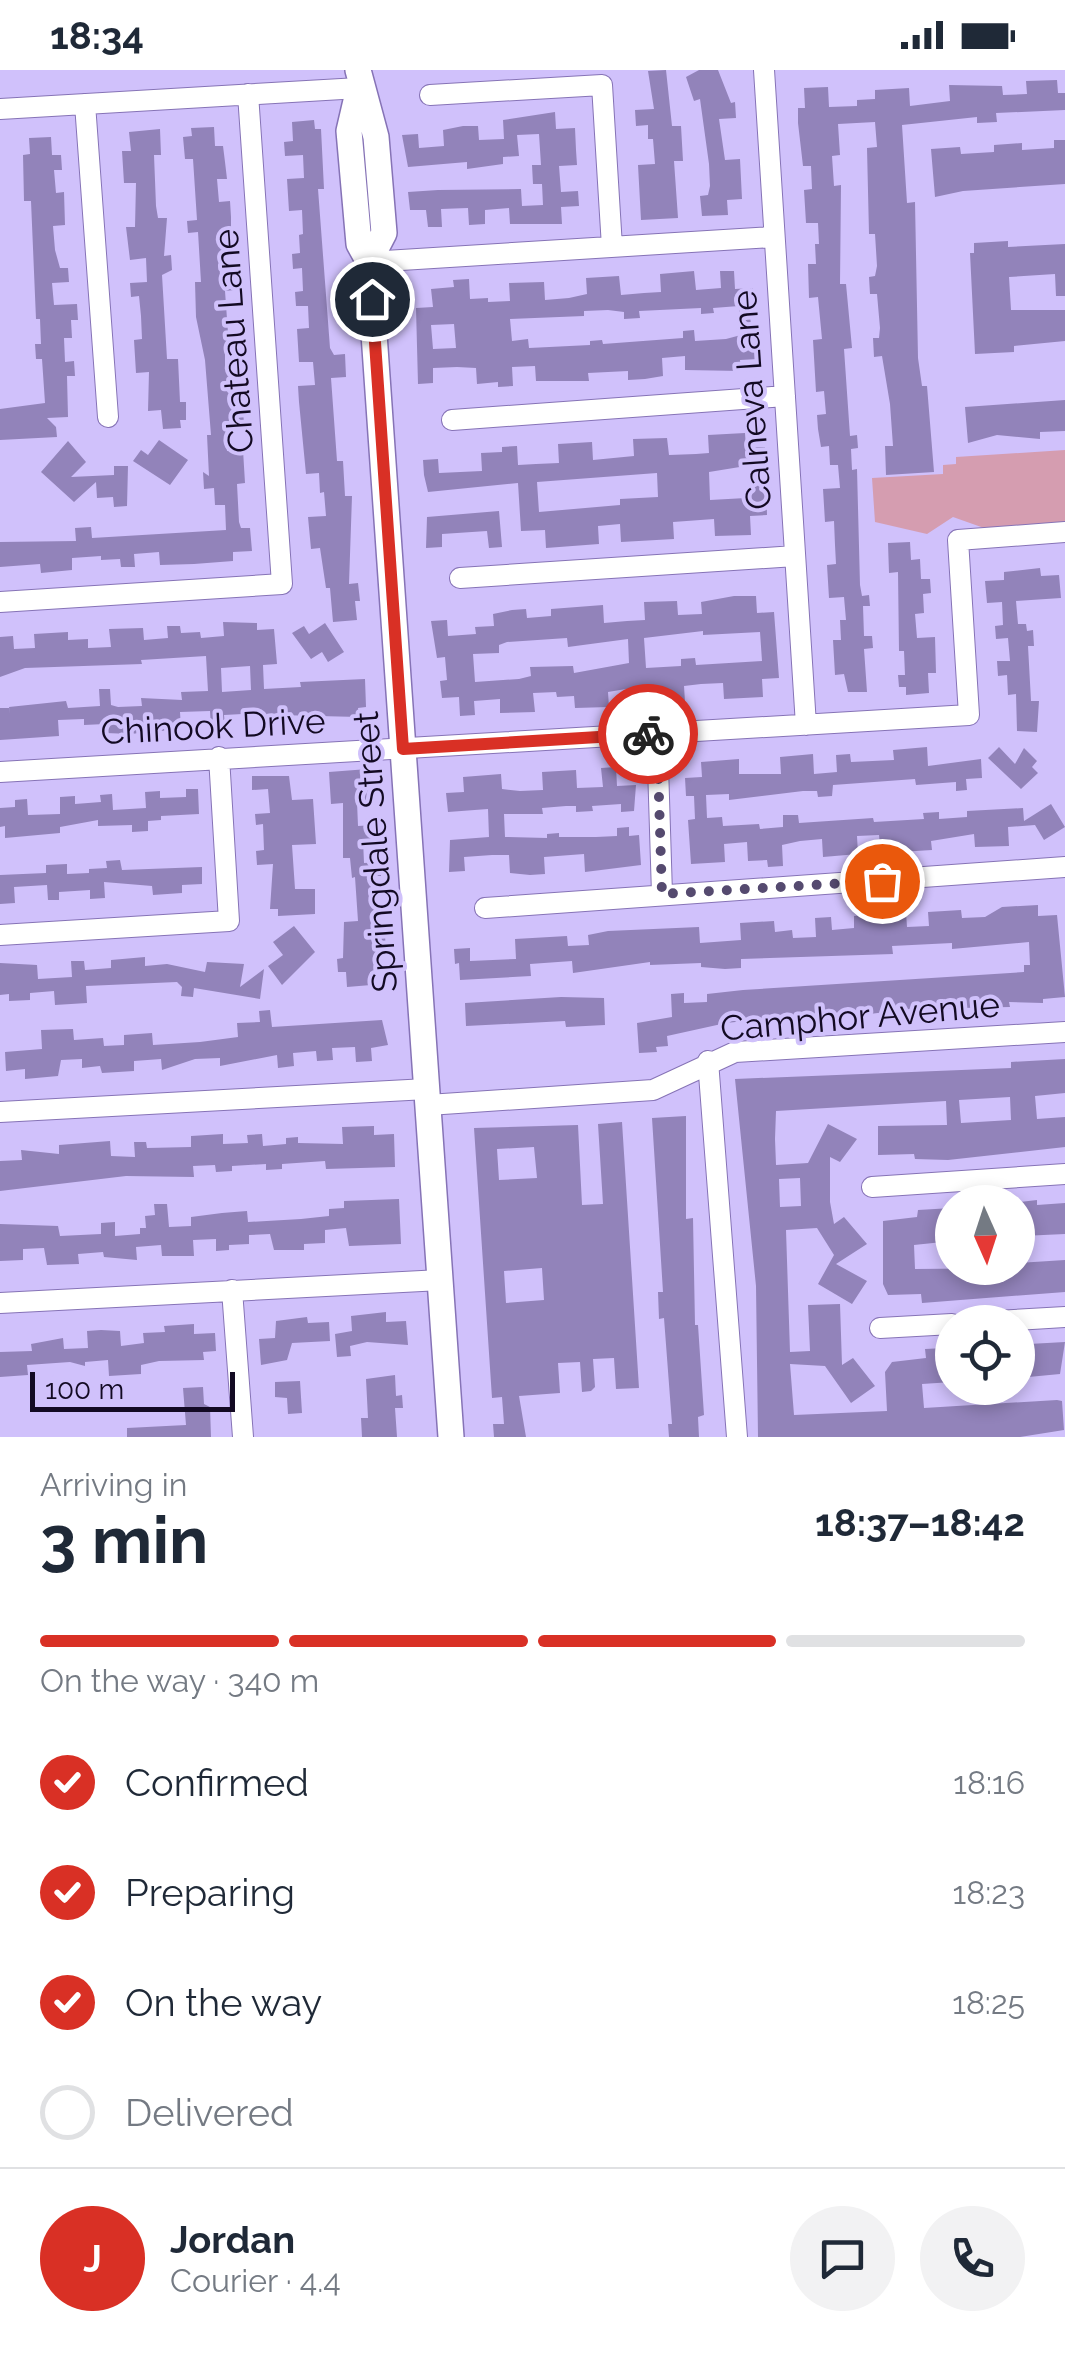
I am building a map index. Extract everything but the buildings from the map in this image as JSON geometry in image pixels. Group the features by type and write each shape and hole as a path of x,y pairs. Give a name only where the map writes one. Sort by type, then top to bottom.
{"main road":[{"name":"Springdale Street","path":"358,79 376,138 384,233 369,262 450,1437"}],"street":[{"name":"Calneva Lane","path":"764,70 806,725"},
{"path":"0,109 248,94 358,79"},
{"path":"430,95 602,85 612,247"},
{"name":"Chateau Lane","path":"0,602 282,584 248,94"},
{"path":"85,104 108,417"},
{"path":"369,262 772,237"},
{"path":"452,420 785,396"},
{"name":"Chinook Drive","path":"0,772 969,716 958,540 1065,532"},
{"path":"460,578 795,556"},
{"path":"657,734 662,894"},
{"path":"0,935 229,921 219,757"},
{"path":"485,908 1065,867"},
{"name":"Camphor Avenue","path":"0,1112 654,1090 708,1061 736,1052 1065,1032"},
{"path":"708,1061 737,1437"},
{"path":"872,1187 1065,1174"},
{"path":"0,1303 441,1280"},
{"path":"232,1290 243,1437"},
{"path":"1035,1319 1065,1318"},
{"path":"880,1328 935,1325"}],"shaded area":[{"path":"1065,450 1065,523 984,528 953,517 927,534 875,522 872,478 943,474 943,465 956,464 956,457"}],"way so far":[{"path":"648,734 657,734 662,894 882,881"}],"route":[{"path":"372,299 403,749 648,734"}]}
